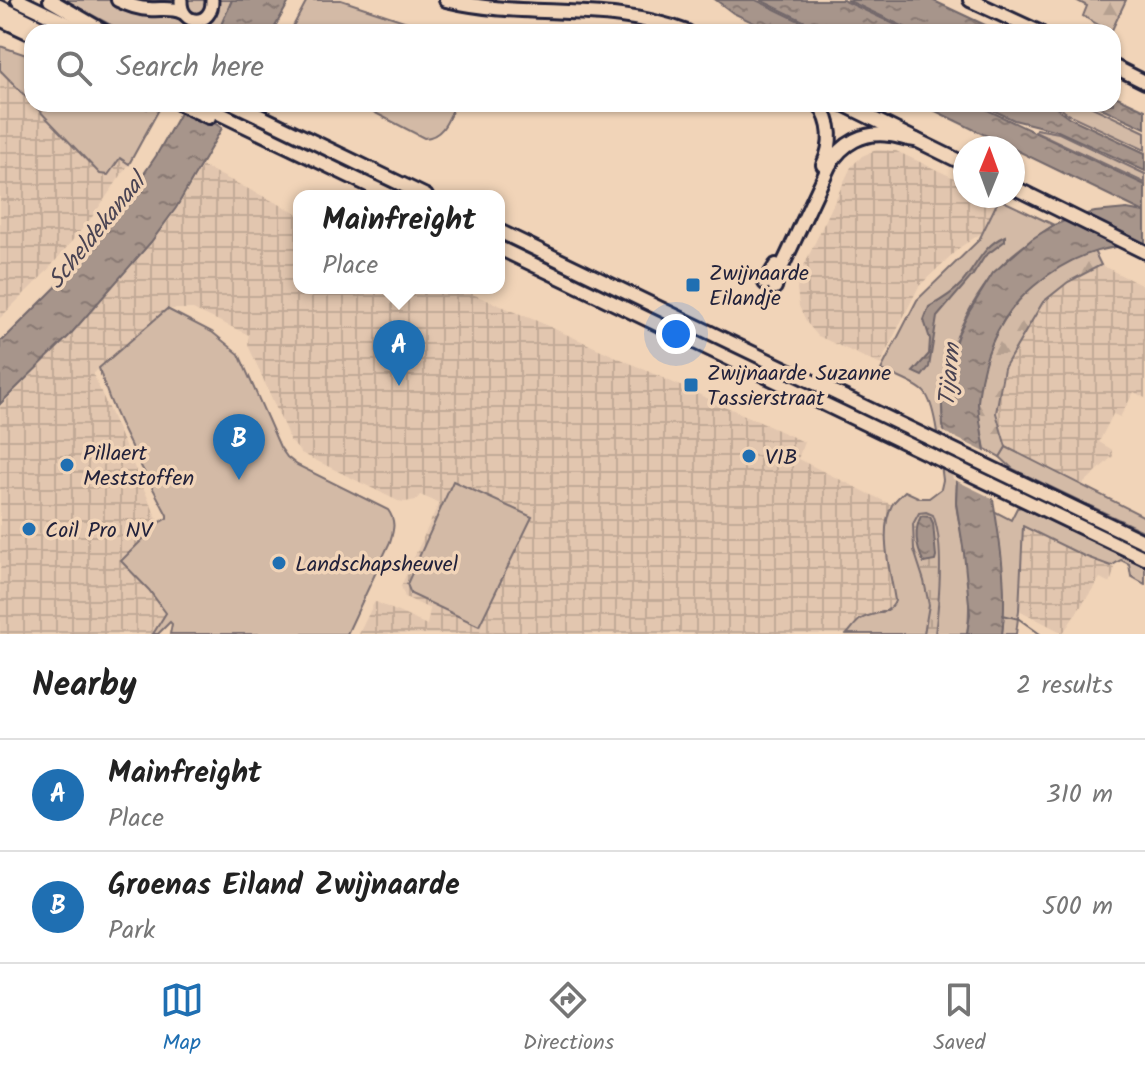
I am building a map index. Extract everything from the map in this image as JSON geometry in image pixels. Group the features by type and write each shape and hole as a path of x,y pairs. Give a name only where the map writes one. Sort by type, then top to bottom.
{"highway":[{"path":"18,0 68,24"},
{"path":"118,0 145,9 172,8 181,4"},
{"path":"132,0 181,4"},
{"path":"446,0 494,8 624,15 662,24"},
{"path":"970,0 1022,24"},
{"path":"989,0 1013,20"},
{"path":"52,1 91,24"},
{"path":"0,7 35,24"},
{"path":"0,19 24,32"},
{"path":"0,28 24,34"},
{"path":"1121,70 1145,82"},
{"path":"201,112 290,148 378,190"},
{"path":"215,112 255,133"},
{"path":"252,112 414,190"},
{"path":"823,112 830,130 827,156 773,272 770,285 778,275 829,166 840,150 853,141 871,135 916,140"},
{"path":"859,112 953,158"},
{"path":"1025,193 1145,252"},
{"path":"505,234 1145,542"},
{"path":"505,251 1145,558"}],"main road":[{"path":"181,4 192,20 204,19 211,10 212,0"}],"shaded area":[{"path":"0,70 24,96 24,112 45,112 129,164 92,217 46,272 0,318"},
{"path":"876,150 896,151 953,177 953,208 995,208 983,232 959,248 919,286 881,365 818,336 799,306 797,288 801,272 851,167 862,156"},
{"path":"202,166 293,211 293,294 472,294 804,442 798,459 892,505 887,526 887,552 895,601 892,608 858,621 847,634 359,634 376,602 427,625 430,609 405,597 401,586 439,503 420,495 416,500 398,501 301,453 290,440 248,345 249,335 193,309 167,309 93,374 159,523 152,530 149,590 166,613 153,634 0,634 0,407 71,335 152,243 177,209"},
{"path":"1101,265 1145,287 1145,398 1134,392 1120,417 1113,414 1099,442 1111,449 1113,456 1082,485 1006,447 996,414 1004,368 1043,302 1068,282"},
{"path":"1022,526 1115,568 1110,583 1100,578 1063,633 1019,610"}],"green space":[{"path":"64,0 232,0 222,24 109,24"},
{"path":"307,0 341,0 413,24 294,24"},
{"path":"1076,0 1126,0 1115,24 1097,24 1083,16 1087,6"},
{"path":"0,46 24,54 24,95 0,70"},
{"path":"41,112 158,112 129,164 120,158 108,175 100,174"},
{"path":"374,112 451,112 436,135 424,138"},
{"path":"1065,112 1103,112 1145,132 1145,150"},
{"path":"1035,131 1059,133 1145,174 1145,183"},
{"path":"995,208 1018,208 1054,225 1010,257 983,288 961,327 946,369 942,410 957,479 956,506 969,593 967,634 847,634 861,619 889,609 895,601 886,540 892,505 905,491 920,498 929,498 941,489 943,480 929,400 917,386 881,370 917,300 979,240"},
{"path":"1094,251 1101,265 1068,282 1043,302 1004,368 996,413 1006,447 1000,457 985,449 978,406 981,379 994,338 1017,303 1047,274"},
{"path":"167,309 212,332 239,354 287,457 391,514 394,525 390,542 347,634 170,634 170,622 158,634 153,634 166,613 121,561 167,515 120,424 99,368"},
{"path":"1006,447 1145,517 1145,532 1013,469 1000,457"},
{"path":"453,481 532,517 479,626 411,594 407,584"},
{"path":"1022,507 1145,566 1145,584 1131,576 1129,564 1121,560 1111,566 1023,526 1016,634 1002,634 1003,588 994,511 1011,520 1017,508"},
{"path":"919,513 933,515 939,542 935,634 924,634 929,605 914,550 913,524"}],"water":[{"path":"232,0 290,0 276,24 222,24"},
{"path":"716,0 756,0 806,24 756,24 733,13"},
{"path":"760,0 843,0 894,24 810,24"},
{"path":"847,0 932,0 983,24 898,24"},
{"path":"1121,99 1145,110 1145,128 1110,112 1121,112"},
{"path":"181,112 197,112 222,128 176,208 151,242 69,336 0,404 0,340 76,267 156,156"},
{"name":"Tijarm","path":"938,112 992,112 1145,185 1145,244 1113,247 1059,267 1014,306 999,328 988,353 978,404 996,516 1004,611 1002,634 967,634 970,614 956,503 957,479 943,426 942,406 944,375 959,332 993,273 1032,239 1054,225 1078,216 1127,209 1144,212 1025,154 1025,136 987,136"},
{"path":"997,112 1062,112 1145,153 1145,171 1058,131 1014,120"},
{"path":"1005,236 1005,241 985,256 937,317 929,367 922,376 913,372 929,354 930,339 924,320 929,307 958,287 985,251"},
{"path":"921,516 930,517 933,523 935,561 924,563 919,552 917,534"}],"pier":[{"path":"940,430 989,454 996,500 953,479"}],"waterway":[{"path":"1003,615 1019,619 1040,634"}],"place":[{"name":"Zwijnaarde Eilandje","path":"693,285"},
{"name":"Zwijnaarde Suzanne Tassierstraat","path":"691,385"},
{"name":"Mainfreight","path":"399,386"},
{"name":"VIB","path":"749,456"},
{"name":"Pillaert Meststoffen","path":"67,465"},
{"name":"Groenas Eiland Zwijnaarde","path":"239,480"},
{"name":"Coil Pro NV","path":"29,529"},
{"name":"Landschapsheuvel","path":"279,563"}],"water label":[{"name":"Scheldekanaal","path":"96,231"}]}
